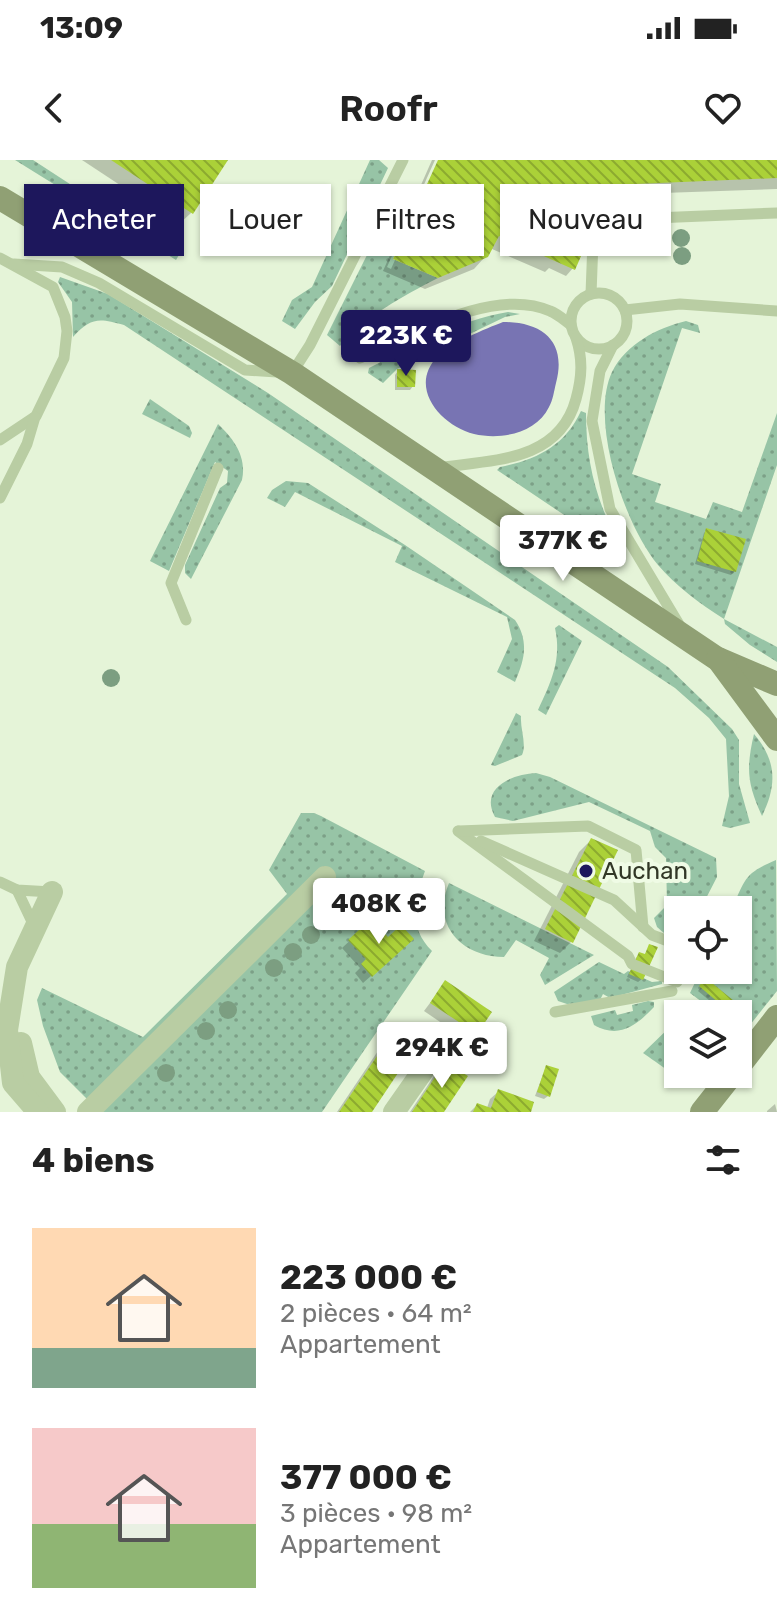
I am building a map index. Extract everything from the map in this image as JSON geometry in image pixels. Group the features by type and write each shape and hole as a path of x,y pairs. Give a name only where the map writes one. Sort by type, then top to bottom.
{"main road":[{"path":"0,198 292,373 716,658 777,684"},
{"path":"716,658 777,739"},
{"path":"752,1049 777,1017"},
{"path":"702,1112 721,1088"}],"street":[{"path":"88,1112 325,877"},
{"path":"38,1112 13,1083 7,1030 17,967 52,892"},
{"path":"17,967 20,1037 29,1077 55,1112"},
{"path":"394,1112 448,1035"}],"lane":[{"path":"14,264 62,267 76,272 245,370 292,373 310,345 403,160"},
{"path":"591,294 593,241 606,220 777,213"},
{"path":"0,258 53,287 65,317 64,358 0,498"},
{"path":"435,468 522,455 555,437 572,413 578,391 583,358 571,325 577,303 591,294 607,294 615,298 625,310 627,318 624,334 613,345 600,371 592,421 610,509 688,640"},
{"path":"625,310 680,304 777,311"},
{"path":"360,358 465,312 487,307 531,305 552,311 571,325"},
{"path":"576,338 597,349 613,345"},
{"path":"0,440 36,416"},
{"path":"186,620 171,583 218,468"},
{"path":"458,831 588,826 636,850 643,927"},
{"path":"458,831 614,900 652,935 664,940"},
{"path":"458,831 628,956 632,964 674,986 555,1012"},
{"path":"0,882 17,890 52,892"},
{"path":"17,890 35,928"}],"green space":[{"path":"15,160 33,160 70,184 54,184"},
{"path":"370,160 379,160 388,168 380,184 359,184"},
{"path":"347,210 347,254 332,286 315,302 295,329 282,321 292,300 312,287 326,256 331,256 331,245"},
{"path":"366,256 394,256 393,259 438,278 374,316 340,346 327,335"},
{"path":"60,277 108,294 268,393 668,667 732,729 739,740 739,784 750,823 730,828 722,826 729,796 726,739 709,718 675,688 124,325 96,321 73,337 72,302 58,282"},
{"path":"508,312 520,314 505,317 397,369 383,383 368,373 369,368 437,334"},
{"path":"686,321 698,325 700,333 682,328 632,474 661,484 655,502 706,519 713,502 742,512 777,413 777,465 724,619 673,580 646,548 623,500 608,444 606,393 618,362 643,339"},
{"path":"150,399 189,426 192,433 190,438 142,414"},
{"path":"581,411 586,413 594,483 621,548 618,551 497,470 548,450 567,434"},
{"path":"218,424 241,456 242,480 191,579 185,573 185,565 220,488 227,483 228,471 215,462 169,571 150,561"},
{"path":"286,481 308,483 515,620 524,650 515,682 497,672 512,639 507,617 395,562 402,546 295,492 285,507 267,498 272,490"},
{"path":"724,619 777,647 777,662 750,645 725,624"},
{"path":"559,625 582,641 546,715 538,710 554,670 557,650 555,628"},
{"path":"516,713 521,716 522,755 491,765"},
{"path":"754,734 767,754 772,774 770,794 762,816 749,776"},
{"path":"536,773 550,777 716,858 717,877 707,896 667,896 666,858 655,847 650,831 589,802 513,821 495,817 491,798 500,784 517,776"},
{"path":"301,813 321,816 425,871 415,913 419,933 432,951 322,1112 100,1112 60,1072 37,1000 42,988 143,1037 287,894 269,870"},
{"path":"776,860 777,991 752,1022 752,1000 699,1000 690,993 694,984 752,984 752,896 737,896 743,884 757,869"},
{"path":"449,883 594,955 545,985 540,975 549,958 516,940 504,957 475,951 463,945 447,925 444,898"},
{"path":"664,908 664,933 657,927 654,918"},
{"path":"599,962 624,974 628,971 652,982 662,981 662,984 610,998 603,994 599,1002 567,1004 558,1001 554,992"},
{"path":"654,1002 654,1007 634,1025 611,1031 594,1025 591,1016 615,1010 617,1015 633,1011 632,1005"},
{"path":"664,1033 664,1068 643,1053"}],"shaded area":[{"path":"503,322 530,326 549,337 555,346 559,369 553,395 543,416 526,429 506,435 474,434 450,423 432,404 426,380 429,368 444,351"}],"building":[{"path":"111,160 228,160 212,184 200,184 200,203 193,214 184,208 184,184 147,184"},
{"path":"438,160 777,160 777,178 636,184 500,184 500,236 488,257 438,278 393,259 394,256 484,256 484,184 427,184"},
{"path":"544,256 581,256 575,270"},
{"path":"397,369 416,370 415,387 397,387"},
{"path":"706,528 746,539 736,572 697,561"},
{"path":"591,838 618,850 573,943 545,929"},
{"path":"371,919 388,937 401,925 414,939 372,977 361,964 366,959 348,940"},
{"path":"649,944 658,947 643,980 629,974 639,952 645,954"},
{"path":"445,980 492,1012 477,1034 430,1003"},
{"path":"713,984 733,1000 715,1000 699,986"},
{"path":"396,1028 418,1043 372,1112 339,1112"},
{"path":"445,1062 468,1076 444,1112 412,1112"},
{"path":"546,1065 559,1069 550,1097 537,1092"},
{"path":"498,1089 534,1102 531,1112 473,1112 477,1103 491,1108"}],"place":[{"name":"Auchan","path":"586,871"}]}
